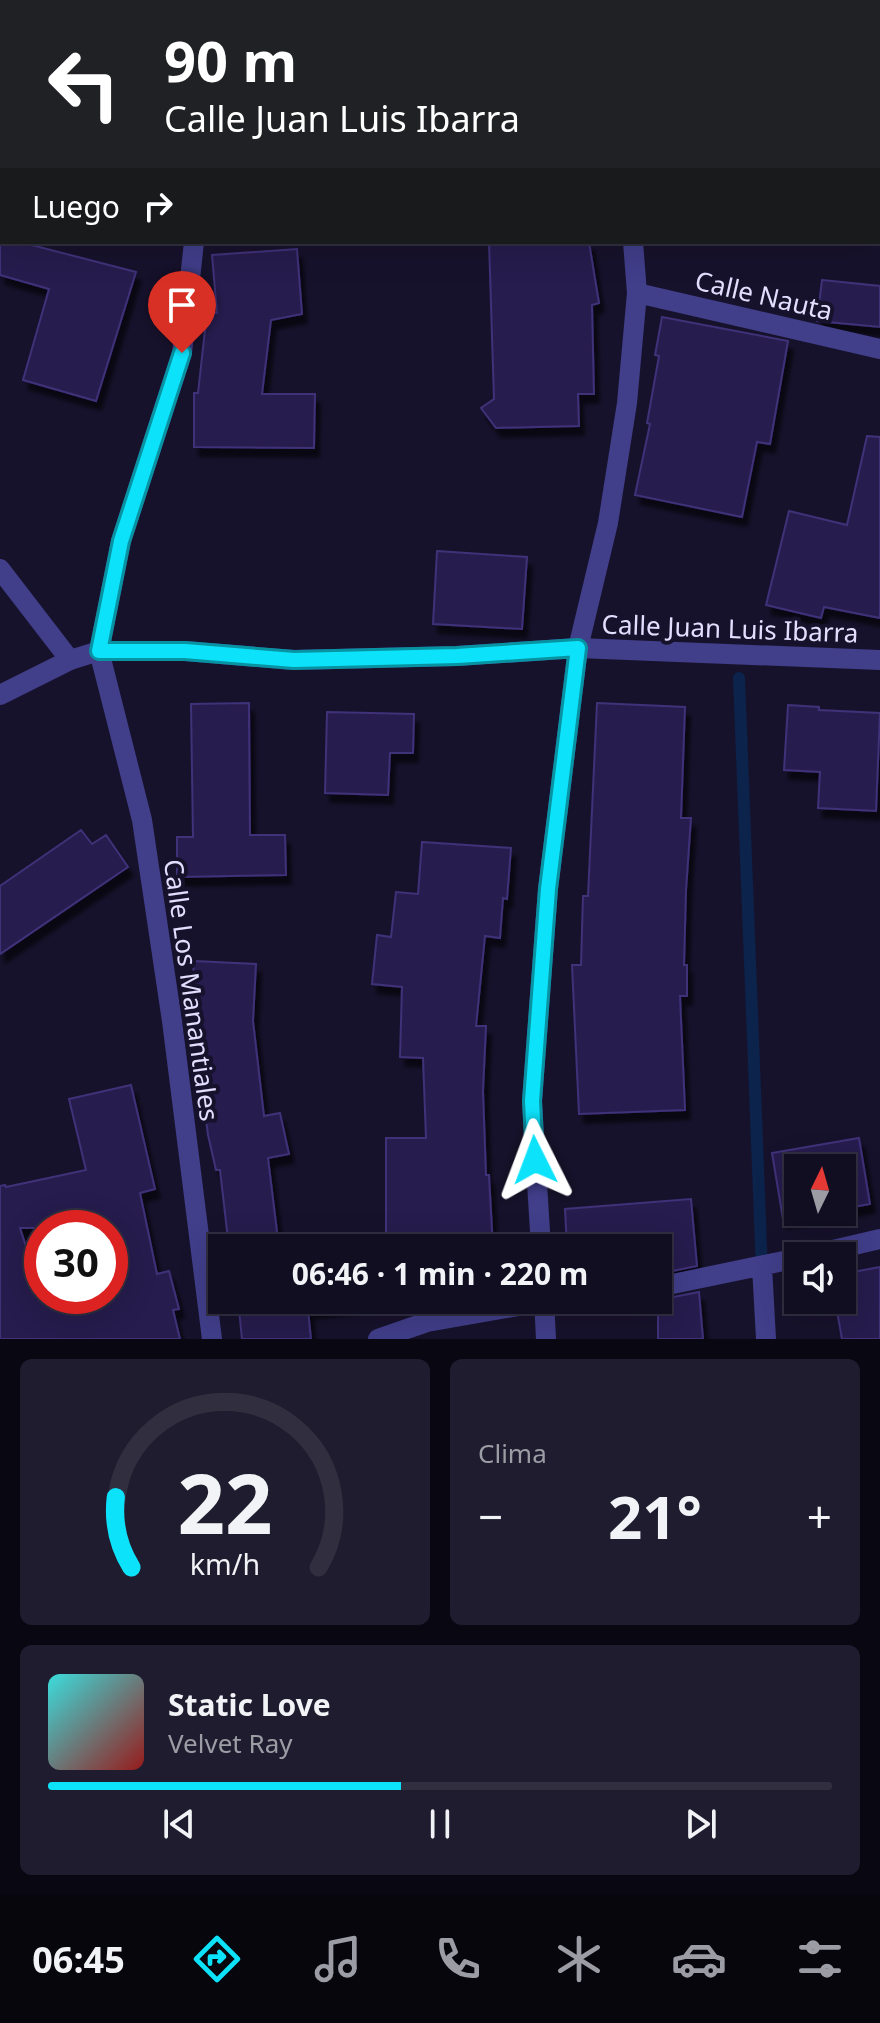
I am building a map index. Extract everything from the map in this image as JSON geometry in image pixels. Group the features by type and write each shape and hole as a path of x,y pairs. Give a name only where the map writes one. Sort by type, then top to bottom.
{"street":[{"path":"99,651 121,541 182,353 194,244"},
{"path":"540,1234 532,1101 548,889 578,648 608,523 627,403 637,293 633,244"},
{"name":"Calle Nauta","path":"637,293 880,349"},
{"path":"0,569 70,660"},
{"name":"Calle Juan Luis Ibarra","path":"0,695 70,660 99,651 185,651 294,660 457,656 578,648 880,660"},
{"name":"Calle Los Manantiales","path":"99,651 142,820 172,1021 212,1339"},
{"path":"856,1245 880,1239"},
{"path":"672,1284 784,1261"},
{"path":"762,1266 766,1339"},
{"path":"378,1339 427,1322 470,1314"},
{"path":"545,1314 546,1339"}],"building":[{"path":"0,244 28,244 136,272 96,401 23,380 49,289 0,275"},
{"path":"489,244 589,244 599,303 592,305 594,394 578,394 579,426 496,428 481,408 494,399"},
{"path":"297,249 302,314 271,320 262,394 315,394 314,448 194,447 194,393 198,393 207,312 217,313 212,255"},
{"path":"822,280 880,286 880,327 817,321"},
{"path":"662,317 788,341 770,444 757,442 742,517 635,495 650,424 647,423 659,356 655,355"},
{"path":"867,436 880,437 880,618 824,607 821,618 766,605 789,511 847,525"},
{"path":"437,551 527,557 522,629 433,624"},
{"path":"249,703 250,835 285,835 286,875 177,877 177,837 193,837 191,704"},
{"path":"597,703 685,707 681,818 691,818 684,965 687,965 687,996 680,996 685,1110 579,1114 572,965 581,965 583,896 588,896"},
{"path":"788,705 880,713 876,811 818,808 820,772 784,770"},
{"path":"327,712 414,714 413,753 390,753 388,795 325,793"},
{"path":"81,830 92,844 106,835 128,867 0,954 0,886"},
{"path":"422,842 511,848 500,938 485,936 476,1026 486,1026 483,1091 486,1175 489,1175 492,1234 386,1234 386,1138 426,1138 423,1058 400,1057 402,987 372,984 377,935 391,937 396,892 418,894"},
{"path":"194,961 256,964 253,1021 264,1116 280,1113 289,1154 268,1158 277,1234 227,1234 220,1170 216,1170 208,1135 195,1033 190,1033"},
{"path":"131,1085 155,1189 140,1193 157,1274 169,1271 179,1309 173,1310 180,1339 0,1339 0,1186 86,1170 69,1099"},
{"path":"859,1138 870,1204 856,1206 856,1154 784,1154 783,1219 772,1153"},
{"path":"691,1199 697,1266 672,1271 672,1234 566,1234 565,1209"},
{"path":"880,1267 880,1339 842,1339 838,1314 856,1314 856,1271"},
{"path":"699,1292 703,1339 658,1339 658,1314 672,1314 672,1297"},
{"path":"239,1314 308,1314 311,1339 242,1339"}],"waterway":[{"path":"739,678 762,1271"}],"route":[{"path":"182,353 121,541 99,651 185,651 294,660 457,656 578,648 548,889 532,1101 535,1160"}]}
